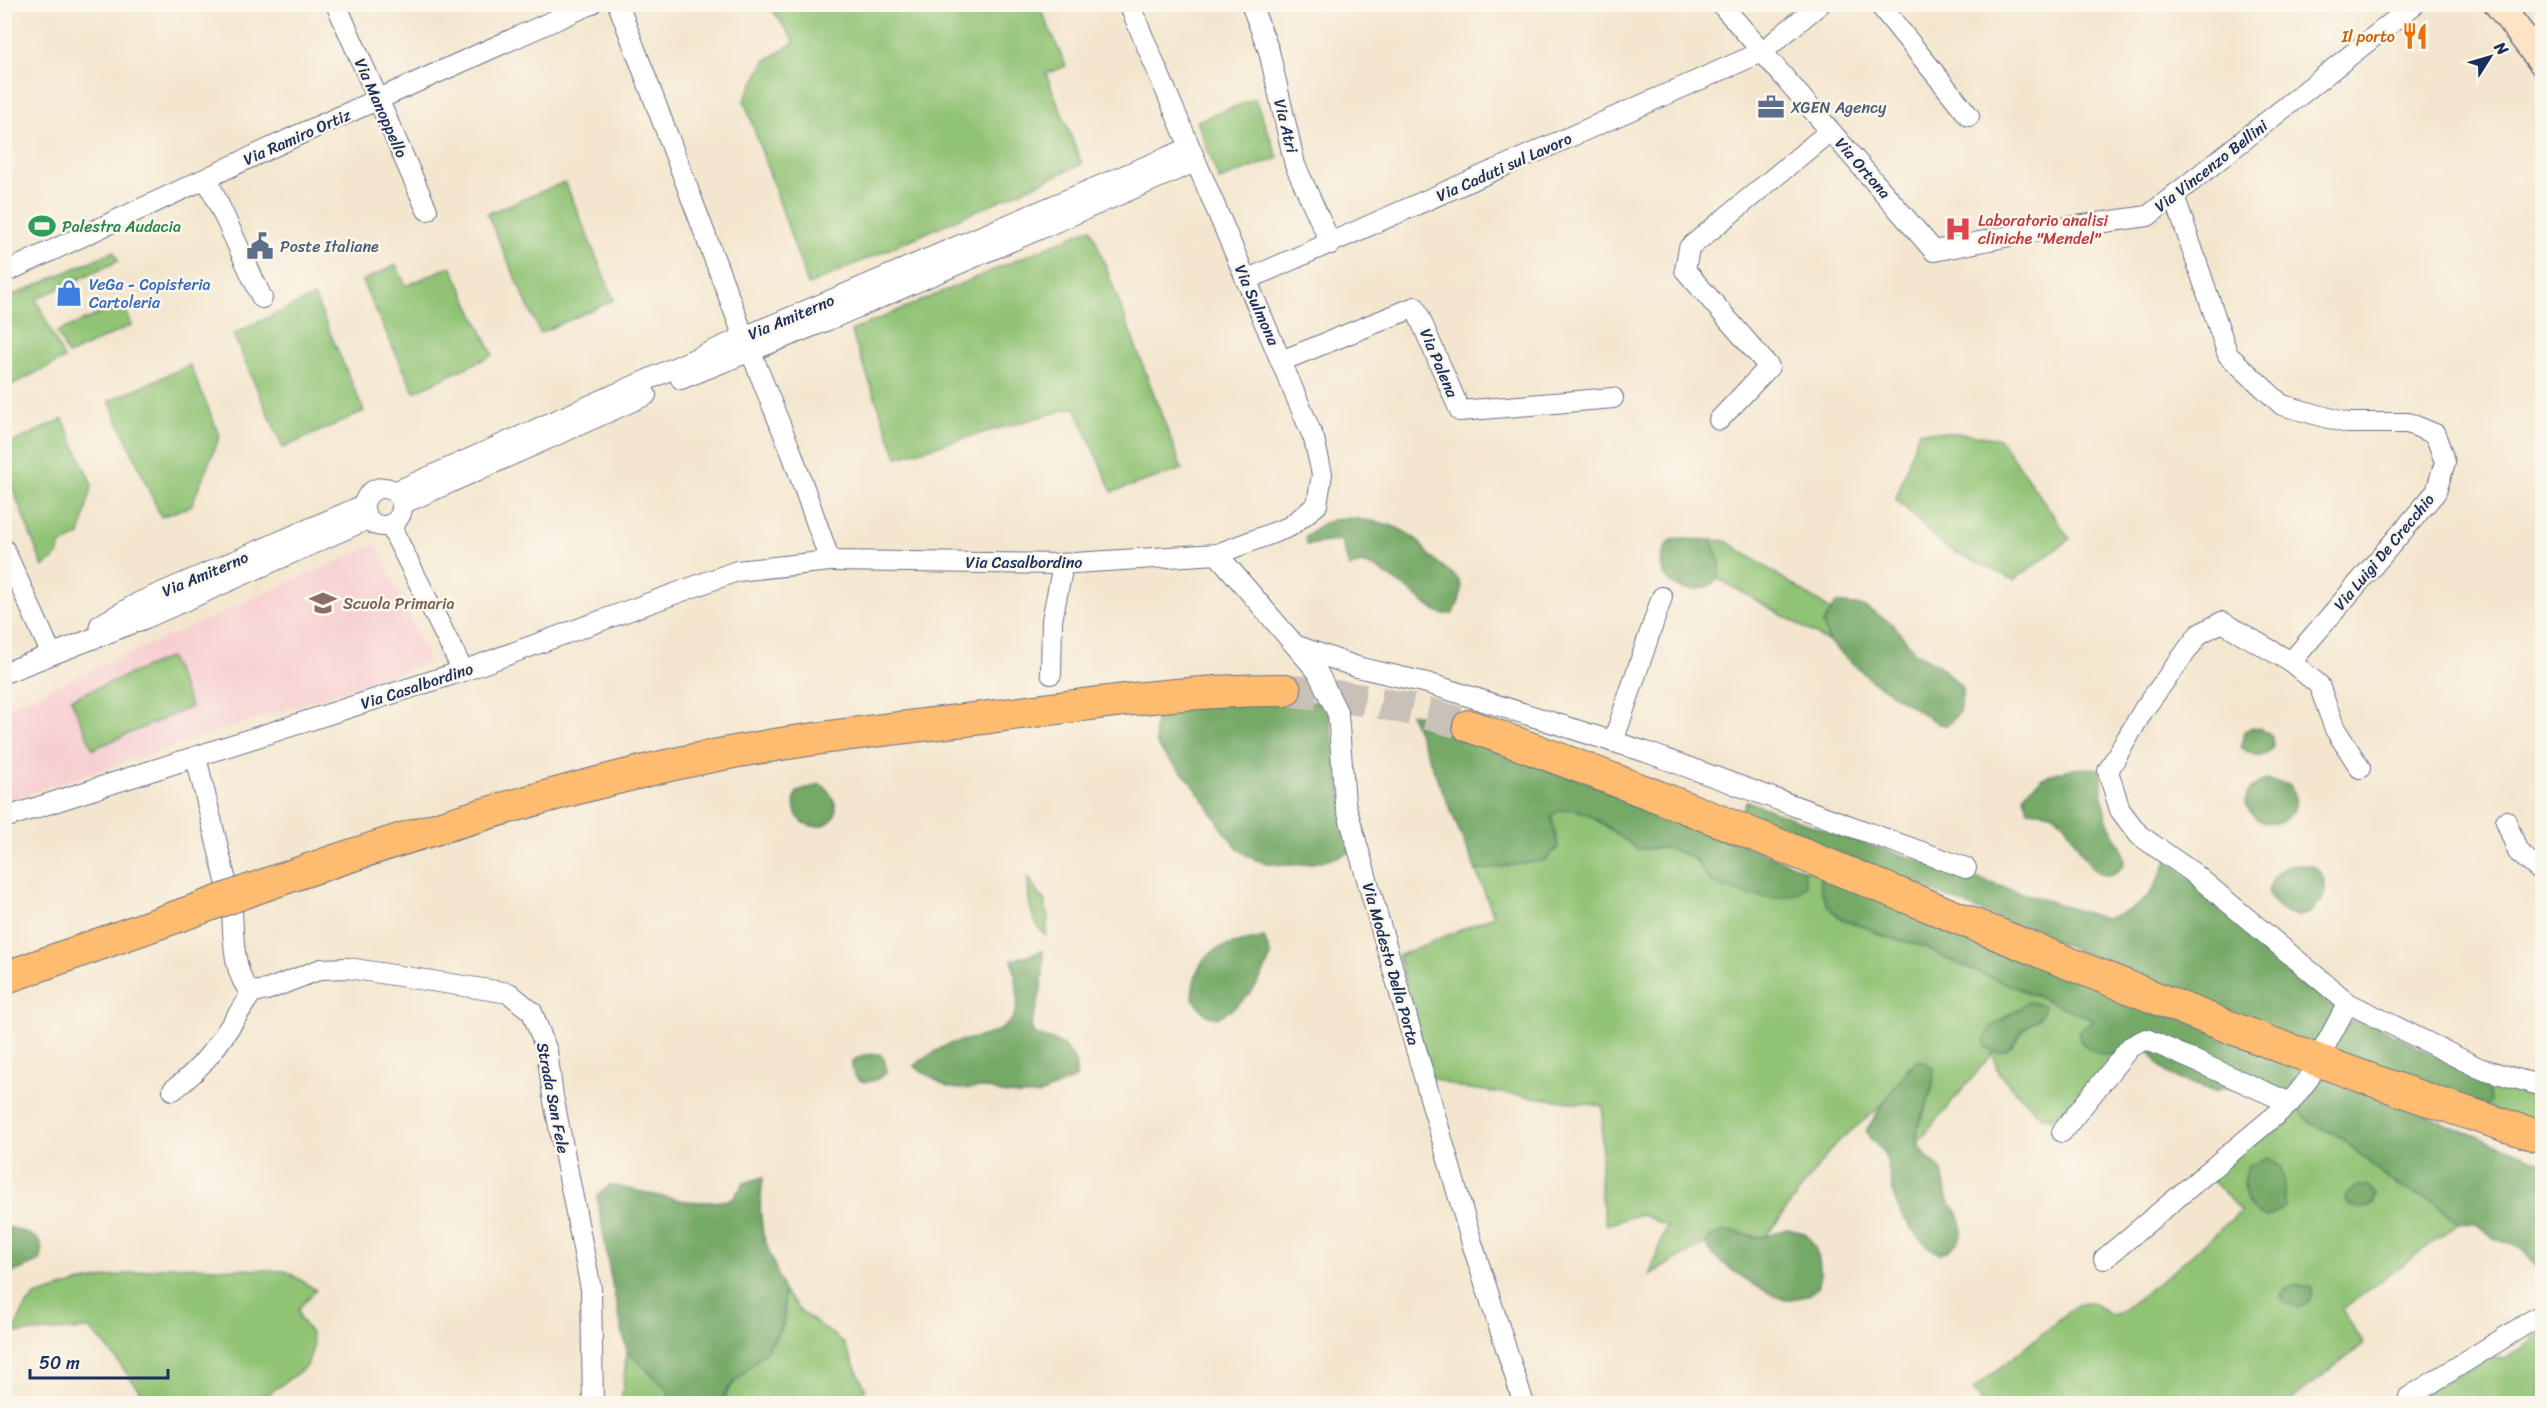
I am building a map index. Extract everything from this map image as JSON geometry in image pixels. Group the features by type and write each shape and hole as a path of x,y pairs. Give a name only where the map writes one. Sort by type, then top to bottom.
{"highway":[{"path":"4,978 217,909 270,884 462,821 646,771 793,744 1089,704 1201,692 1286,690"},
{"path":"1469,726 1541,751 2264,1041 2458,1111 2542,1137"},
{"path":"2458,1111 2542,1132"},
{"path":"2458,1111 2542,1150"}],"main road":[{"path":"2498,4 2542,62"}],"street":[{"name":"Via Manoppello","path":"336,4 377,102 427,210"},
{"name":"Via Ramiro Ortiz","path":"4,273 294,137 377,102 591,4"},
{"path":"618,4 747,343 792,454 830,561"},
{"name":"Via Sulmona","path":"1129,4 1314,439 1322,474 1317,506 1289,527 1217,554"},
{"name":"Via Atri","path":"1251,4 1269,51 1295,165 1331,244"},
{"name":"Via Ortona","path":"1721,4 1934,251"},
{"name":"Via Caduti sul Lavoro","path":"1246,280 1762,52 1820,4"},
{"path":"1879,4 1969,116"},
{"name":"Via Vincenzo Bellini","path":"1934,251 2025,233 2148,216 2415,4"},
{"path":"1719,420 1769,367 1685,270 1689,248 1830,131"},
{"name":"Via Amiterno","path":"399,498 747,343 828,320 1192,155"},
{"path":"207,179 262,298"},
{"name":"Via Luigi De Crecchio","path":"2174,195 2228,356 2282,405 2347,423 2408,423 2435,434 2445,462 2436,492 2291,662"},
{"name":"Via Palena","path":"1281,361 1415,307 1460,411 1613,398"},
{"path":"378,488 390,489 399,498 398,519 390,525 378,525 366,512 369,494 378,488"},
{"name":"Via Amiterno","path":"4,673 146,618 366,512"},
{"path":"390,525 463,671"},
{"path":"4,549 51,653"},
{"name":"Via Casalbordino","path":"4,818 463,671 738,571 830,561 1059,564 1217,554"},
{"name":"Via Modesto Della Porta","path":"1217,554 1317,671 1338,714 1345,803 1472,1243 1524,1404"},
{"path":"1051,675 1052,620 1061,575 1059,564"},
{"path":"1613,742 1662,597"},
{"path":"2360,768 2335,729 2319,685 2291,662 2222,622 2199,634 2144,709 2108,771 2120,810 2139,835 2192,872 2348,1003 2479,1068 2542,1086"},
{"path":"1294,645 1357,667 1428,683 1613,742 1966,868"},
{"path":"196,757 226,881"},
{"path":"2506,821 2518,852 2542,872"},
{"path":"173,1090 192,1076 252,992 245,987 233,946 217,909"},
{"name":"Strada San Fele","path":"252,992 267,990 321,969 348,968 509,993 531,1012 547,1051 553,1096 591,1289 593,1404"},
{"path":"2324,1048 2348,1003"},
{"path":"2062,1132 2130,1047 2146,1039 2290,1103"},
{"path":"2104,1259 2290,1103 2310,1077"},
{"path":"2406,1401 2542,1314"}],"shaded area":[{"name":"Scuola Primaria","path":"377,544 429,663 5,801 4,709"}],"green space":[{"path":"769,5 1039,5 1066,66 1046,74 1082,164 808,285 744,100 765,61 795,42"},
{"path":"1255,99 1278,158 1219,180 1197,121"},
{"path":"565,182 614,300 540,333 487,214"},
{"path":"1091,228 1182,469 1112,492 1075,407 897,457 851,331"},
{"path":"114,251 118,261 36,299 64,359 5,388 5,299"},
{"path":"396,265 406,286 451,266 493,355 414,392 362,281"},
{"path":"314,296 364,411 283,448 233,334"},
{"path":"123,304 132,325 68,355 57,332"},
{"path":"190,365 220,436 191,506 161,517 109,401"},
{"path":"63,419 92,485 80,535 59,546 58,555 43,567 5,469 5,446"},
{"path":"1919,431 1968,434 2000,439 2070,539 2014,580 1945,547 1896,499"},
{"path":"1346,518 1389,525 1416,539 1432,558 1459,580 1461,593 1453,614 1443,614 1431,608 1376,568 1362,563 1349,567 1341,540 1307,545 1305,537 1319,526"},
{"path":"1671,540 1711,540 1720,563 1719,579 1707,587 1694,590 1672,583 1665,575 1661,565 1663,553"},
{"path":"1711,540 1726,541 1831,610 1823,624 1829,642 1719,579 1720,563"},
{"path":"1836,603 1863,606 1893,624 1915,652 1940,666 1963,688 1959,713 1947,725 1939,724 1872,681 1829,642 1823,624"},
{"path":"170,657 191,707 93,749 71,699"},
{"path":"1265,702 1327,702 1351,852 1313,863 1286,865 1272,864 1248,856 1232,842 1196,788 1156,742 1157,710"},
{"path":"1410,713 1803,869 1806,885 1798,892 1774,898 1733,891 1709,879 1697,862 1686,855 1667,849 1638,849 1597,820 1569,809 1551,816 1558,847 1545,860 1476,871"},
{"path":"2252,727 2260,728 2272,737 2273,747 2266,754 2249,753 2241,747 2244,732"},
{"path":"2086,768 2100,769 2106,817 2122,850 2124,865 2113,874 2103,875 2095,869 2059,818 2048,813 2028,810 2024,796 2036,783 2051,774"},
{"path":"2266,780 2290,785 2293,793 2295,800 2293,812 2280,822 2269,823 2259,820 2251,813 2247,805 2247,796 2253,787"},
{"path":"820,784 833,798 836,811 830,821 824,825 810,826 799,819 794,807 795,799 797,792"},
{"path":"1747,801 1829,832 2105,919 2130,910 2145,899 2156,884 2167,860 2339,1003 2317,1049 1741,813"},
{"path":"1570,808 1587,814 1638,849 1669,848 1693,858 1710,881 1803,869 1820,874 1836,915 1845,921 1864,926 1882,936 1923,946 1947,959 2095,1020 2101,1054 2116,1056 2066,1119 2042,1117 1997,1070 1993,1053 1917,1144 1917,1130 1932,1092 1909,1066 1901,1081 1879,1108 1835,1144 1767,1235 1760,1237 1737,1232 1713,1235 1706,1243 1649,1275 1667,1226 1640,1214 1606,1225 1600,1191 1603,1106 1462,1088 1432,1078 1398,956 1494,916 1476,871 1545,860 1558,847 1551,816 1560,809","holes":["2011,1013 2040,1017 2024,1029 2013,1046 2004,1018"]},
{"path":"2293,864 2313,866 2323,877 2325,888 2322,900 2304,915 2292,915 2279,909 2268,894 2276,875"},
{"path":"1820,874 2309,1070 2278,1107 2235,1089 2223,1087 2215,1092 2178,1079 2167,1073 2145,1049 2134,1049 2114,1055 2097,1052 2083,1044 2079,1036 2082,1028 2094,1020 1947,959 1923,946 1882,936 1864,926 1845,921 1828,906 1821,891"},
{"path":"1028,876 1044,900 1048,917 1046,936 1033,916 1029,900"},
{"path":"1264,937 1271,956 1257,985 1244,1000 1217,1018 1206,1015 1192,997 1199,967 1205,958 1224,947"},
{"path":"1043,951 1041,989 1031,1025 1034,1035 1059,1043 1070,1053 1076,1068 1076,1078 1038,1095 1017,1095 987,1088 947,1087 914,1066 945,1046 986,1035 1008,1024 1014,1016 1018,996 1012,960"},
{"path":"2029,1002 2044,1005 2040,1016 2023,1030 2012,1045 2004,1051 1993,1051 1986,1048 1984,1040 1991,1027"},
{"path":"2353,1020 2379,1027 2481,1080 2488,1087 2490,1102 2486,1106 2325,1054 2344,1027"},
{"path":"880,1054 884,1059 887,1072 869,1082 855,1075 852,1061 863,1055"},
{"path":"1917,1061 1923,1061 1933,1069 1933,1085 1917,1132 1919,1143 1926,1155 1941,1169 1947,1198 1958,1213 1962,1227 1960,1238 1956,1243 1940,1254 1916,1234 1903,1217 1894,1198 1885,1156 1866,1131 1898,1083"},
{"path":"2316,1072 2542,1162 2542,1273 2523,1249 2496,1239 2476,1224 2458,1223 2434,1202 2401,1187 2383,1175 2341,1137 2312,1124 2295,1105"},
{"path":"2481,1080 2542,1096 2542,1128 2486,1106 2488,1087"},
{"path":"2295,1105 2312,1124 2341,1137 2383,1175 2401,1187 2434,1202 2458,1223 2342,1310 2364,1344 2287,1403 1984,1404 1973,1390 2077,1305 2092,1302 2112,1316 2118,1314 2166,1277 2241,1211 2208,1177"},
{"path":"2268,1158 2281,1167 2285,1185 2285,1207 2266,1217 2258,1214 2248,1204 2245,1182 2248,1166"},
{"path":"763,1177 760,1208 763,1235 784,1291 783,1323 765,1352 727,1390 721,1403 672,1403 667,1389 627,1351 611,1279 597,1196 610,1185 687,1201 718,1202 733,1199 744,1183"},
{"path":"2357,1186 2369,1187 2376,1195 2373,1204 2358,1208 2348,1204 2345,1200 2347,1194"},
{"path":"5,1226 33,1236 41,1245 42,1252 40,1261 5,1276"},
{"path":"1787,1229 1805,1233 1814,1245 1818,1258 1819,1286 1807,1296 1785,1300 1761,1289 1712,1255 1706,1243 1719,1232 1726,1231 1760,1237"},
{"path":"170,1266 286,1271 316,1290 298,1309 301,1320 311,1333 313,1347 307,1366 270,1393 240,1403 149,1403 104,1343 89,1329 13,1333 25,1307 35,1296 77,1283"},
{"path":"2296,1284 2312,1288 2310,1300 2299,1308 2284,1303 2281,1295 2285,1289"},
{"path":"784,1291 799,1310 843,1342 866,1390 854,1392 850,1403 721,1404 734,1383 777,1336 784,1321"},
{"path":"2542,1329 2539,1403 2427,1403 2421,1395 2483,1357 2506,1359 2524,1348"},
{"path":"627,1351 668,1390 672,1403 621,1404"}],"tunnel":[{"path":"1285,690 1378,703 1423,712 1469,726"}],"place":[{"name":"Il porto","path":"2415,36"},
{"name":"XGEN Agency","path":"1771,107"},
{"name":"Palestra Audacia","path":"42,226"},
{"name":"Laboratorio analisi cliniche \"Mendel\"","path":"1958,229"},
{"name":"Poste Italiane","path":"260,246"},
{"name":"VeGa - Copisteria Cartoleria","path":"69,293"},
{"name":"Scuola Primaria","path":"323,603"}]}
